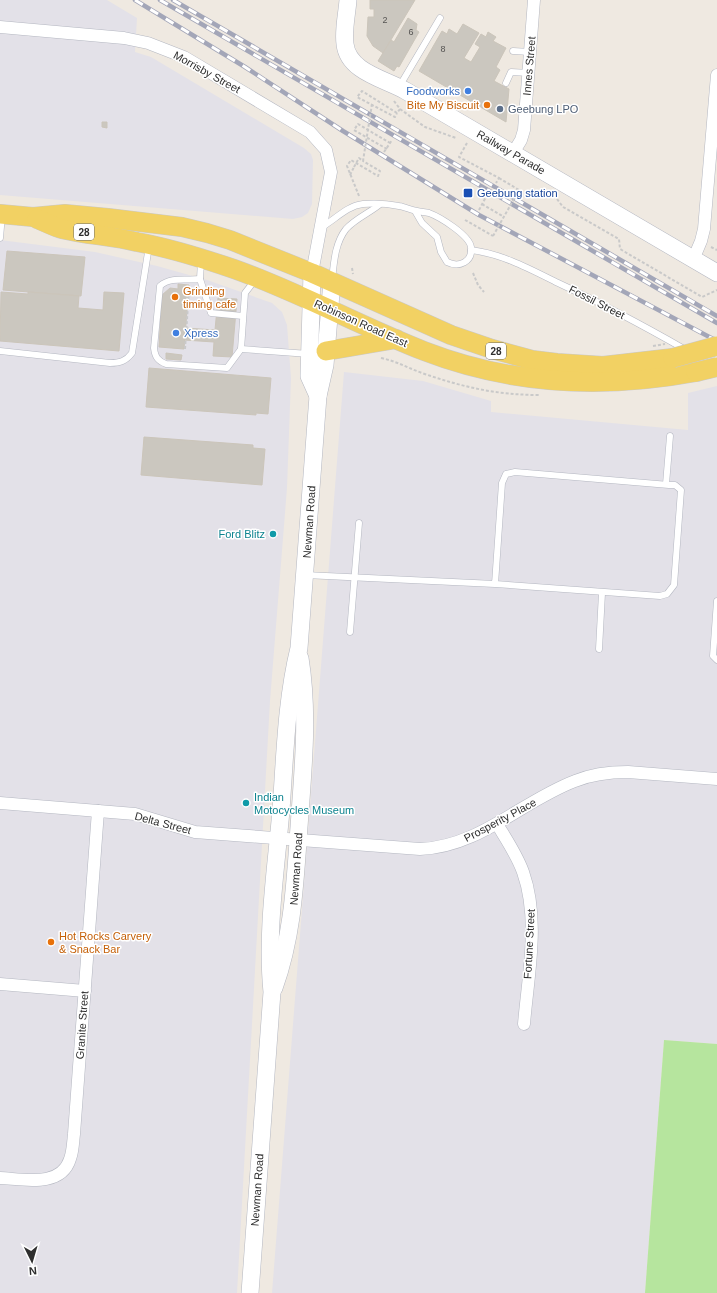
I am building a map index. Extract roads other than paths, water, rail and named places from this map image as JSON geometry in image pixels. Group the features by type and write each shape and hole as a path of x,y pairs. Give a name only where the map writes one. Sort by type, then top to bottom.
{"main road":[{"name":"Railway Parade","path":"348,0 344,38 348,55 356,66 399,87 717,273"},
{"name":"Robinson Road East","path":"1,214 33,217 65,214 131,220 182,227 230,240 332,281 451,335 492,349 532,360 603,366 673,358 717,346"},
{"name":"Robinson Road East","path":"33,217 61,229 150,244 201,258 257,278 437,356 476,368 534,379 619,382 706,365"},
{"name":"Newman Road","path":"250,1293 272,992 269,960 278,838 291,681 299,648 318,396 317,353 310,301 312,273"},
{"name":"Newman Road","path":"317,353 329,310 332,281"},
{"path":"317,353 396,339"},
{"name":"Newman Road","path":"272,992 284,961 290,932 298,840 306,729 304,682 299,648"}],"street":[{"name":"Innes Street","path":"513,154 521,140 524,130 534,0"},
{"name":"Morrisby Street","path":"0,27 124,38 167,50 184,57 298,123 310,132 326,150"},
{"path":"693,260 704,229 717,82"},
{"name":"Newman Road","path":"312,273 330,182 329,161 326,150"},
{"name":"Prosperity Place","path":"278,838 404,849 432,849 465,840 497,824 561,787 576,780 596,775 628,772 717,779"},
{"name":"Delta Street","path":"0,803 144,816 187,831 278,838"},
{"name":"Granite Street","path":"0,1178 31,1180 46,1179 59,1174 68,1164 74,1134 98,811"},
{"name":"Fortune Street","path":"497,824 523,871 531,902 532,929 524,1024"},
{"path":"0,984 85,991"}],"lane":[{"path":"399,87 440,18"},
{"path":"513,51 530,52"},
{"path":"506,82 511,72 529,73"},
{"path":"320,228 353,207 362,204 400,206 415,211 429,213 459,231 470,244 471,250 469,259 458,265 447,262 441,252 438,237 422,223 415,211"},
{"path":"332,281 335,255 342,236 352,224 379,205"},
{"path":"0,238 1,214"},
{"path":"0,351 110,363 120,363 127,359 132,353 150,244"},
{"name":"Fossil Street","path":"471,250 490,253 513,261 617,311 706,365"},
{"path":"201,258 200,279 211,313 243,316"},
{"path":"200,279 189,281 171,280 160,286 155,356 160,362 166,364 227,368 241,349 245,293 257,278"},
{"path":"241,349 317,353"},
{"path":"666,484 670,436"},
{"path":"305,575 495,584 602,593 660,596 667,594 672,590 674,585 682,493 678,487 666,484 515,472 506,474 502,483 495,584"},
{"path":"350,632 359,523"},
{"path":"599,649 602,593"},
{"path":"717,600 713,650 713,656 717,660"}],"railway":[{"path":"135,0 245,67 343,131 479,215 717,341"},
{"path":"160,0 717,323"},
{"path":"173,0 717,316"}],"place":[{"name":"Foodworks","path":"468,91"},
{"name":"Bite My Biscuit","path":"487,105"},
{"name":"Geebung LPO","path":"500,109"},
{"name":"Geebung station","path":"468,193"},
{"name":"Grinding timing cafe","path":"175,297"},
{"name":"Xpress","path":"176,333"},
{"name":"Ford Blitz","path":"273,534"},
{"name":"Indian Motocycles Museum","path":"246,803"},
{"name":"Hot Rocks Carvery & Snack Bar","path":"51,942"}]}
